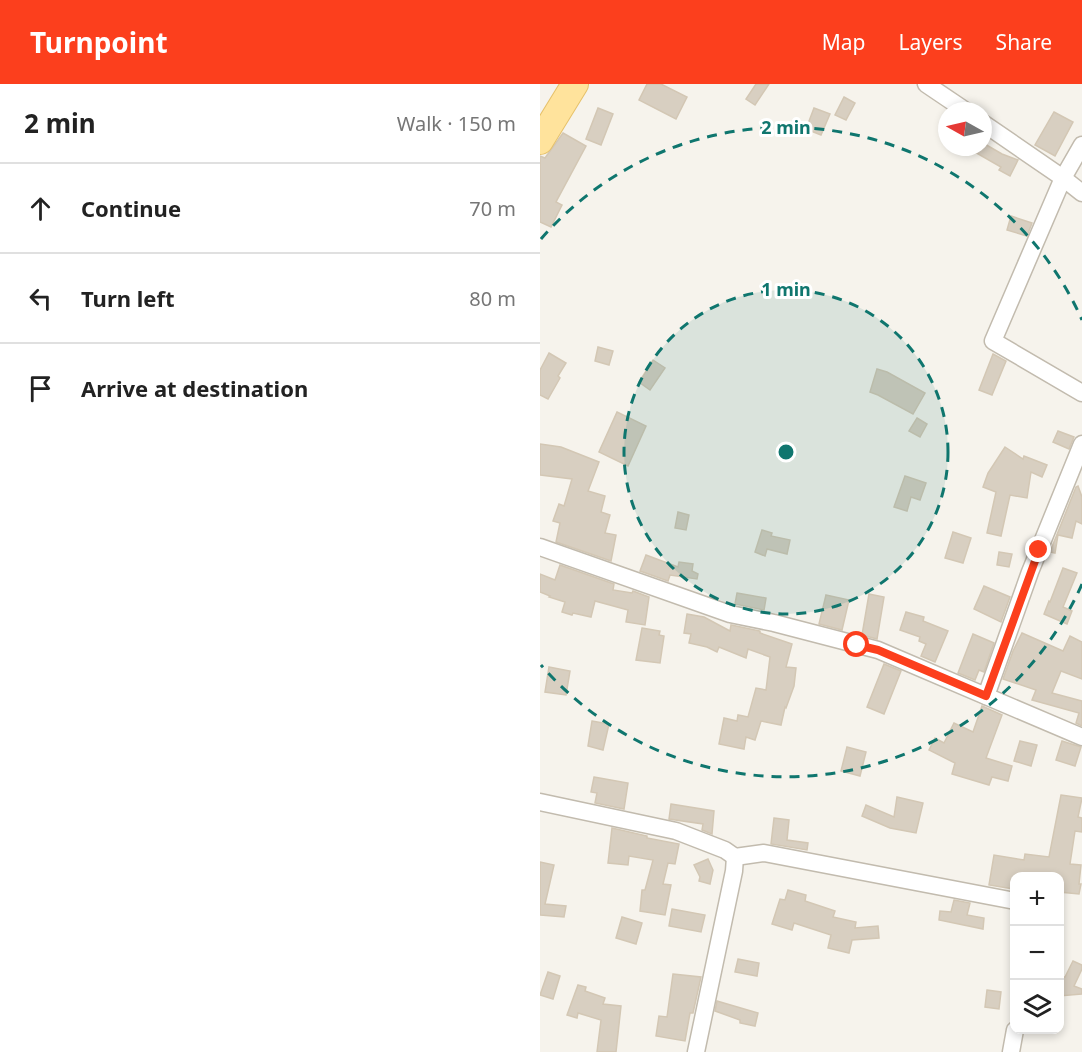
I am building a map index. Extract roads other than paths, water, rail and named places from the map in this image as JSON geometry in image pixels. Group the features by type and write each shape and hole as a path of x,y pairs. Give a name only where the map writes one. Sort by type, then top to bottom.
{"main road":[{"path":"540,141 575,84"}],"street":[{"path":"926,84 953,102"},
{"path":"992,129 1064,178 1082,193"},
{"path":"1082,145 1064,178 993,341 1082,393"},
{"path":"986,696 1030,572 1082,444"},
{"path":"540,547 730,614 878,650 1082,737"},
{"path":"540,802 676,831 725,850 735,857 764,853 1010,900"},
{"path":"696,1052 735,857"},
{"path":"1011,1052 1014,1034"}]}
